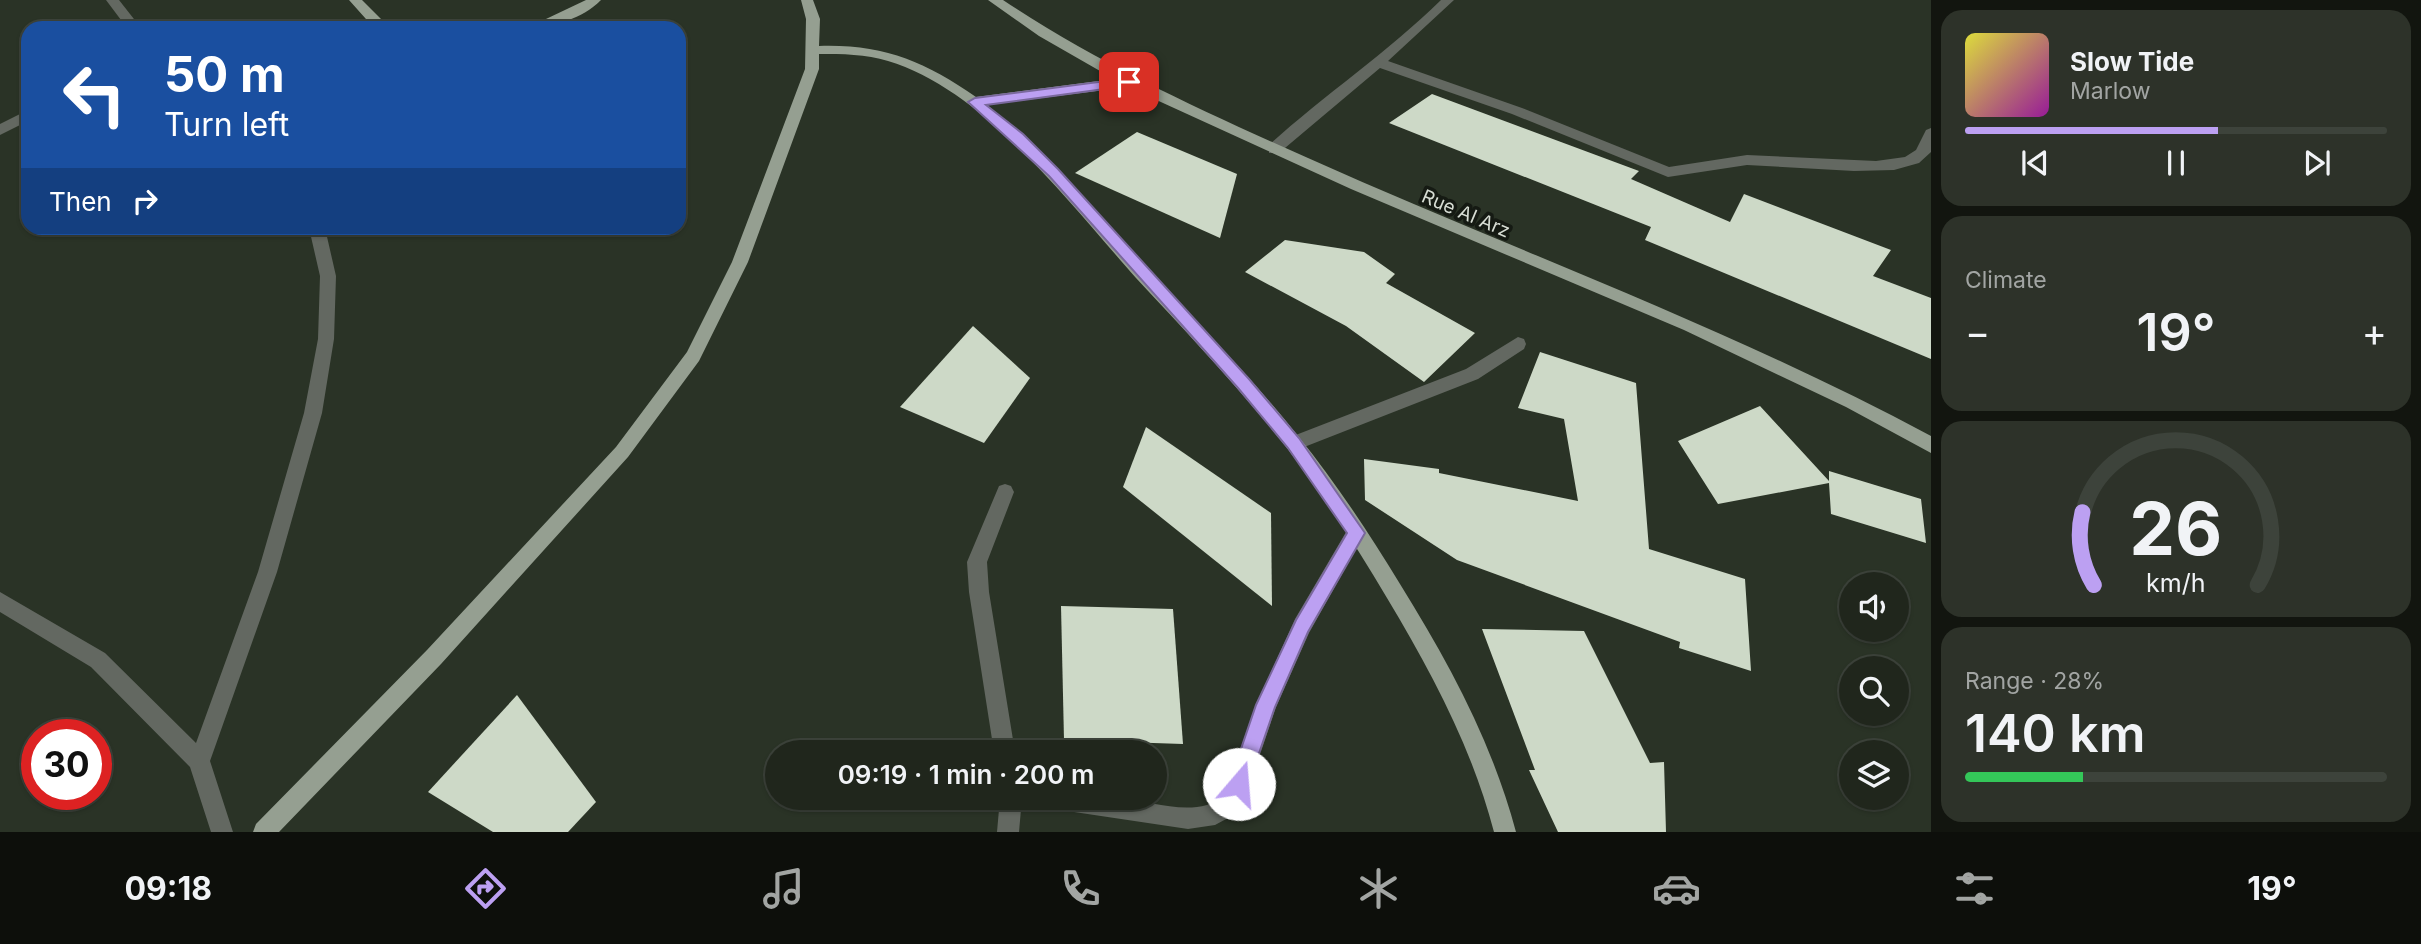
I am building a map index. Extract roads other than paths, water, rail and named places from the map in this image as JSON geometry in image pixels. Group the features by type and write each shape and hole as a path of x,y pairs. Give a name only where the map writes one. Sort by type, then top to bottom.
{"main road":[{"path":"355,0 375,21"},
{"path":"552,21 595,0"},
{"path":"264,832 434,657 622,452 693,356 745,250 812,69 813,19 807,0"},
{"name":"Rue Al Arz","path":"994,0 1050,37 1129,82 1341,181 1735,346 1931,445"},
{"path":"814,50 858,49 889,55 916,66 975,102 1018,137 1054,173 1294,443 1408,615 1470,727 1505,832"},
{"path":"975,102 1129,82"}],"street":[{"path":"111,0 128,21"},
{"path":"1274,149 1297,127 1379,63 1448,0"},
{"path":"1379,63 1517,111 1668,172 1691,172 1715,164 1751,160 1891,166 1921,155 1931,133"},
{"path":"0,130 21,119"},
{"path":"199,761 232,675 276,544 320,382 327,324 328,279 319,235"},
{"path":"1294,443 1472,374 1518,344"},
{"path":"1003,740 979,592 977,562 1005,492"},
{"path":"1129,810 1195,819 1222,812 1233,803 1266,705 1302,626 1356,533"},
{"path":"0,601 98,660 199,761 222,832"},
{"path":"1008,832 1010,810"}]}
